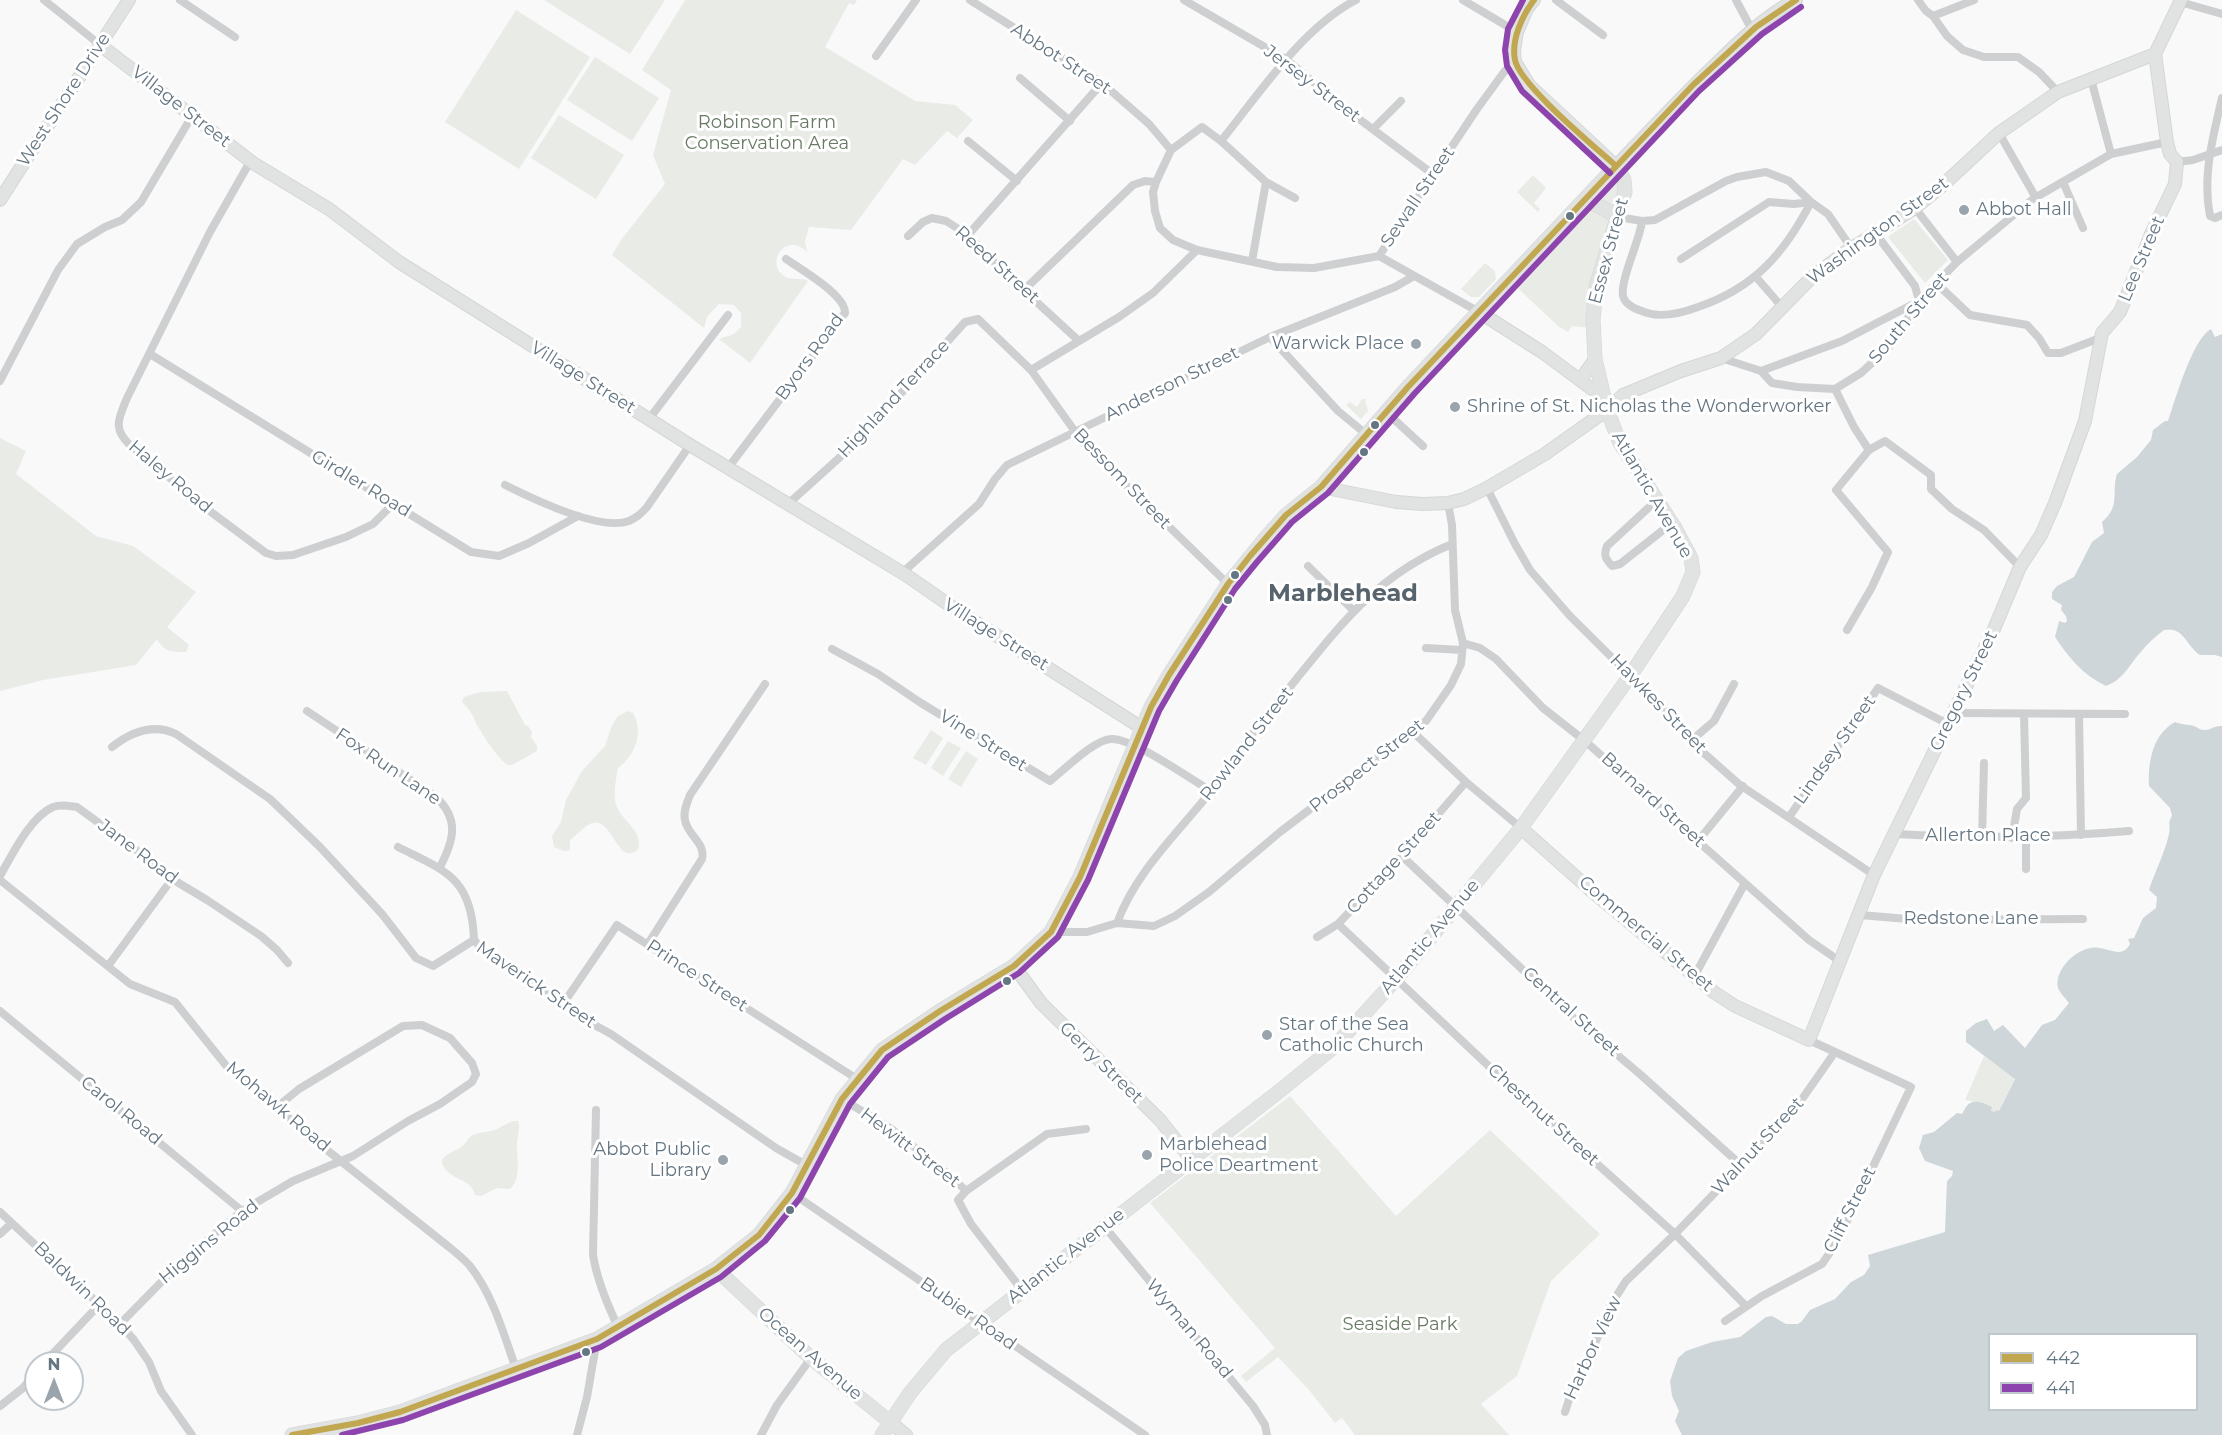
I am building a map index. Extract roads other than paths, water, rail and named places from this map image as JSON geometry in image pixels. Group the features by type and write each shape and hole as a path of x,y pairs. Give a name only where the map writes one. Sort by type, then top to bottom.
{"main road":[{"name":"West Shore Drive","path":"0,200 129,0"},
{"path":"1534,0 1527,9 1517,32 1515,62 1529,85 1616,166"},
{"path":"292,1435 358,1424 400,1412 597,1339 717,1269 759,1235 792,1193 842,1099 857,1078 888,1045 1014,966 1051,932 1084,867 1142,728 1169,675 1228,584 1286,515 1321,487 1386,412 1693,85 1752,30 1796,0"},
{"path":"2177,162 2170,154 2167,142 2155,54 2180,1"},
{"name":"Village Street","path":"99,44 253,163 328,209 399,262 690,445 902,573 1142,728"},
{"name":"Washington Street","path":"1321,487 1396,502 1448,503 1464,499 1488,488 1545,454 1606,404 1645,385 1721,358 1756,334 1813,276 1915,208 1999,132 2058,92 2155,54"},
{"name":"Lee Street","path":"2100,338 2120,312 2151,234 2175,184 2177,162"},
{"name":"Essex Street","path":"1606,404 1595,359 1594,302 1625,184 1616,166"},
{"path":"1584,201 1601,207 1618,217"},
{"path":"1479,312 1581,379 1606,404"},
{"name":"Gregory Street","path":"1809,1040 1874,875 1994,628 2020,567 2041,535 2055,503 2085,421 2100,338"},
{"path":"1581,379 1595,359"},
{"name":"Atlantic Avenue","path":"882,1435 929,1368 946,1350 1334,1047 1397,978 1521,828 1585,741 1630,676 1690,582 1693,572 1691,558 1672,523 1623,448 1606,404"},
{"name":"Commercial Street","path":"1521,828 1594,893 1735,1006 1809,1040"},
{"name":"Gerry Street","path":"1014,966 1041,1003 1160,1120 1191,1159"},
{"name":"Ocean Avenue","path":"717,1269 811,1358 906,1435"}],"street":[{"name":"Village Street","path":"44,0 99,44"},
{"path":"180,0 235,37"},
{"path":"876,56 916,0"},
{"name":"Abbot Street","path":"970,0 1102,83 1149,124 1171,150"},
{"name":"Jersey Street","path":"1184,0 1287,60 1434,175"},
{"path":"1221,141 1311,33 1330,16 1356,0"},
{"path":"1463,0 1517,32"},
{"path":"1556,0 1603,35"},
{"path":"1737,0 1752,30"},
{"path":"1918,0 1947,36 1963,50 1984,57 2018,57 2039,72 2058,92"},
{"path":"1933,16 1974,0"},
{"path":"2180,1 2222,14"},
{"name":"Sewall Street","path":"1156,182 1153,192 1160,228 1173,240 1197,250 1277,267 1314,268 1379,256 1477,109 1504,72 1515,62"},
{"path":"1020,78 1070,121"},
{"path":"2091,79 2111,154"},
{"path":"968,235 1102,83"},
{"path":"2217,218 2207,201 2210,153 2222,98"},
{"path":"1373,129 1401,101"},
{"path":"0,381 58,270 77,244 105,226 122,220 141,202 192,116"},
{"path":"1024,290 1132,185 1140,182 1156,182 1171,150 1202,127 1266,182 1295,198"},
{"path":"1999,132 2036,198"},
{"path":"968,141 1017,181"},
{"name":"South Street","path":"1835,388 1861,373 1889,347 1919,301 1957,261 2036,198 2111,154 2167,142"},
{"path":"2177,162 2193,160 2222,150"},
{"name":"Haley Road","path":"253,163 247,167 210,232 119,416 118,424 122,437 211,512 266,553 276,556 293,555 346,537 373,524 392,504"},
{"path":"1618,217 1642,221 1655,220 1715,186 1737,177 1766,172 1789,181 1811,202 1828,214 1852,249"},
{"path":"1252,261 1266,182"},
{"path":"2063,182 2083,228"},
{"path":"1681,259 1769,202 1794,204 1811,202"},
{"path":"1642,221 1641,234 1626,278 1623,295 1627,304 1648,313 1686,312 1735,292 1756,278 1789,240 1802,222 1811,202"},
{"path":"1915,208 1957,261"},
{"name":"Reed Street","path":"908,236 922,222 932,218 946,221 968,235 1004,272 1078,340"},
{"path":"1761,372 1842,340 1919,301 1915,286 1876,234"},
{"path":"1031,370 1154,293 1197,250"},
{"path":"1379,256 1479,312"},
{"name":"Byors Road","path":"728,468 845,313 843,304 836,295 786,259"},
{"name":"Anderson Street","path":"902,573 979,504 1007,465 1270,337 1395,287 1414,276"},
{"path":"1756,278 1782,306"},
{"path":"1936,284 1970,315 2027,325 2039,338 2048,353 2061,353 2100,338"},
{"path":"649,419 728,315"},
{"name":"Bessom Street","path":"974,319 982,322 1031,370 1084,444 1228,584"},
{"name":"Highland Terrace","path":"793,507 859,441 965,322 974,319"},
{"path":"1270,337 1338,411 1366,434"},
{"name":"Girdler Road","path":"150,354 471,552 499,556 515,550 578,516"},
{"path":"1721,358 1761,372 1773,383 1797,387 1835,388 1854,427 1869,450"},
{"path":"1386,412 1423,446"},
{"path":"1847,630 1872,587 1888,552 1836,490 1869,450 1885,441 1931,475 1931,489 1952,509 1984,530 2020,567"},
{"path":"505,485 545,504 578,516 617,523 627,522 639,516 647,507 690,445"},
{"name":"Hawkes Street","path":"1488,488 1530,570 1570,616 1602,645 1692,740 1743,786 1874,875"},
{"path":"1657,500 1606,546 1604,553 1606,560 1612,566 1620,564 1672,523"},
{"path":"1426,648 1463,646 1455,610 1452,525 1448,503"},
{"name":"Rowland Street","path":"1117,923 1125,901 1138,880 1211,791 1332,634 1377,588 1432,552 1452,544"},
{"path":"1308,566 1354,611"},
{"name":"Prospect Street","path":"1117,923 1154,926 1179,914 1209,892 1280,832 1413,732 1426,721 1450,685 1461,663 1463,646"},
{"name":"Barnard Street","path":"1463,646 1480,648 1496,659 1543,708 1585,741 1809,940 1841,962"},
{"name":"Vine Street","path":"832,648 1050,781 1104,741 1112,739 1135,746"},
{"path":"648,944 702,859 703,853 700,846 685,822 690,795 765,684"},
{"path":"1692,740 1714,721 1734,684"},
{"name":"Lindsey Street","path":"1788,817 1878,688 1951,718"},
{"name":"Fox Run Lane","path":"307,711 435,796 446,806 453,827 447,853 440,867"},
{"path":"1951,718 2024,714 2125,714"},
{"path":"2012,838 2016,809 2026,798 2024,714"},
{"path":"2079,714 2081,835"},
{"name":"Maverick Street","path":"112,747 136,733 155,729 166,730 270,799 319,846 382,914 417,958 432,966 474,940 486,952 776,1148 806,1165"},
{"name":"Commercial Street","path":"1413,732 1466,782 1521,828"},
{"path":"1135,746 1211,791"},
{"path":"1982,837 1984,763"},
{"name":"Cottage Street","path":"1317,937 1338,924 1402,856 1466,782"},
{"path":"1698,841 1743,786"},
{"name":"Jane Road","path":"0,876 33,825 49,809 64,805 77,807 172,879 261,936 288,963"},
{"name":"Allerton Place","path":"1895,834 2012,838 2129,831"},
{"path":"2026,837 2026,869"},
{"path":"398,846 440,867 452,877 466,895 474,940"},
{"name":"Central Street","path":"1402,856 1575,1019 1742,1166"},
{"path":"108,966 172,879"},
{"name":"Mohawk Road","path":"0,880 130,984 175,1002 195,1024 228,1068 449,1247 470,1267 485,1289 516,1369"},
{"path":"1695,975 1745,884"},
{"name":"Redstone Lane","path":"1860,915 1920,920 2083,919"},
{"path":"1051,932 1087,932 1117,923"},
{"name":"Chestnut Street","path":"1338,924 1495,1072 1675,1234 1746,1306"},
{"name":"Prince Street","path":"563,1004 617,925 857,1078"},
{"name":"Carol Road","path":"0,1011 242,1211"},
{"name":"Higgins Road","path":"120,1324 178,1265 242,1211 293,1181 342,1161 440,1104 472,1082 476,1074 472,1063 450,1038 412,1024 404,1026 299,1089 277,1107"},
{"name":"Commercial Street","path":"1809,1040 1911,1087"},
{"name":"Walnut Street","path":"1675,1234 1793,1112 1835,1052"},
{"name":"Cliff Street","path":"1725,1321 1746,1306 1822,1264 1837,1242 1911,1087"},
{"name":"Hewitt Street","path":"842,1099 893,1131 966,1191 958,1200 971,1224 1022,1290"},
{"path":"596,1110 593,1255 595,1269 618,1327"},
{"path":"966,1191 1047,1134 1086,1129"},
{"name":"Bubier Road","path":"792,1193 1145,1435"},
{"name":"Baldwin Road","path":"0,1212 120,1324 134,1340 148,1362 161,1391 192,1435"},
{"path":"0,1234 12,1223"},
{"name":"Wyman Road","path":"1104,1226 1253,1406 1267,1435"},
{"name":"Harbor View","path":"1565,1412 1573,1387 1588,1361 1610,1306 1626,1281 1675,1234"},
{"path":"55,1351 99,1305"},
{"path":"577,1435 587,1396 597,1339"},
{"path":"760,1435 777,1405 811,1358"},
{"path":"0,1406 24,1387"}],"place":[{"name":"Abbot Hall","path":"1964,210"},
{"name":"Warwick Place","path":"1416,344"},
{"name":"Shrine of St. Nicholas the Wonderworker","path":"1455,407"},
{"name":"Star of the Sea Catholic Church","path":"1267,1035"},
{"name":"Marblehead Police Deartment","path":"1147,1155"},
{"name":"Abbot Public Library","path":"723,1160"}],"district":[{"name":"Marblehead","path":"1343,594"}],"park label":[{"name":"Robinson Farm Conservation Area","path":"767,133"},
{"name":"Seaside Park","path":"1400,1325"}]}
